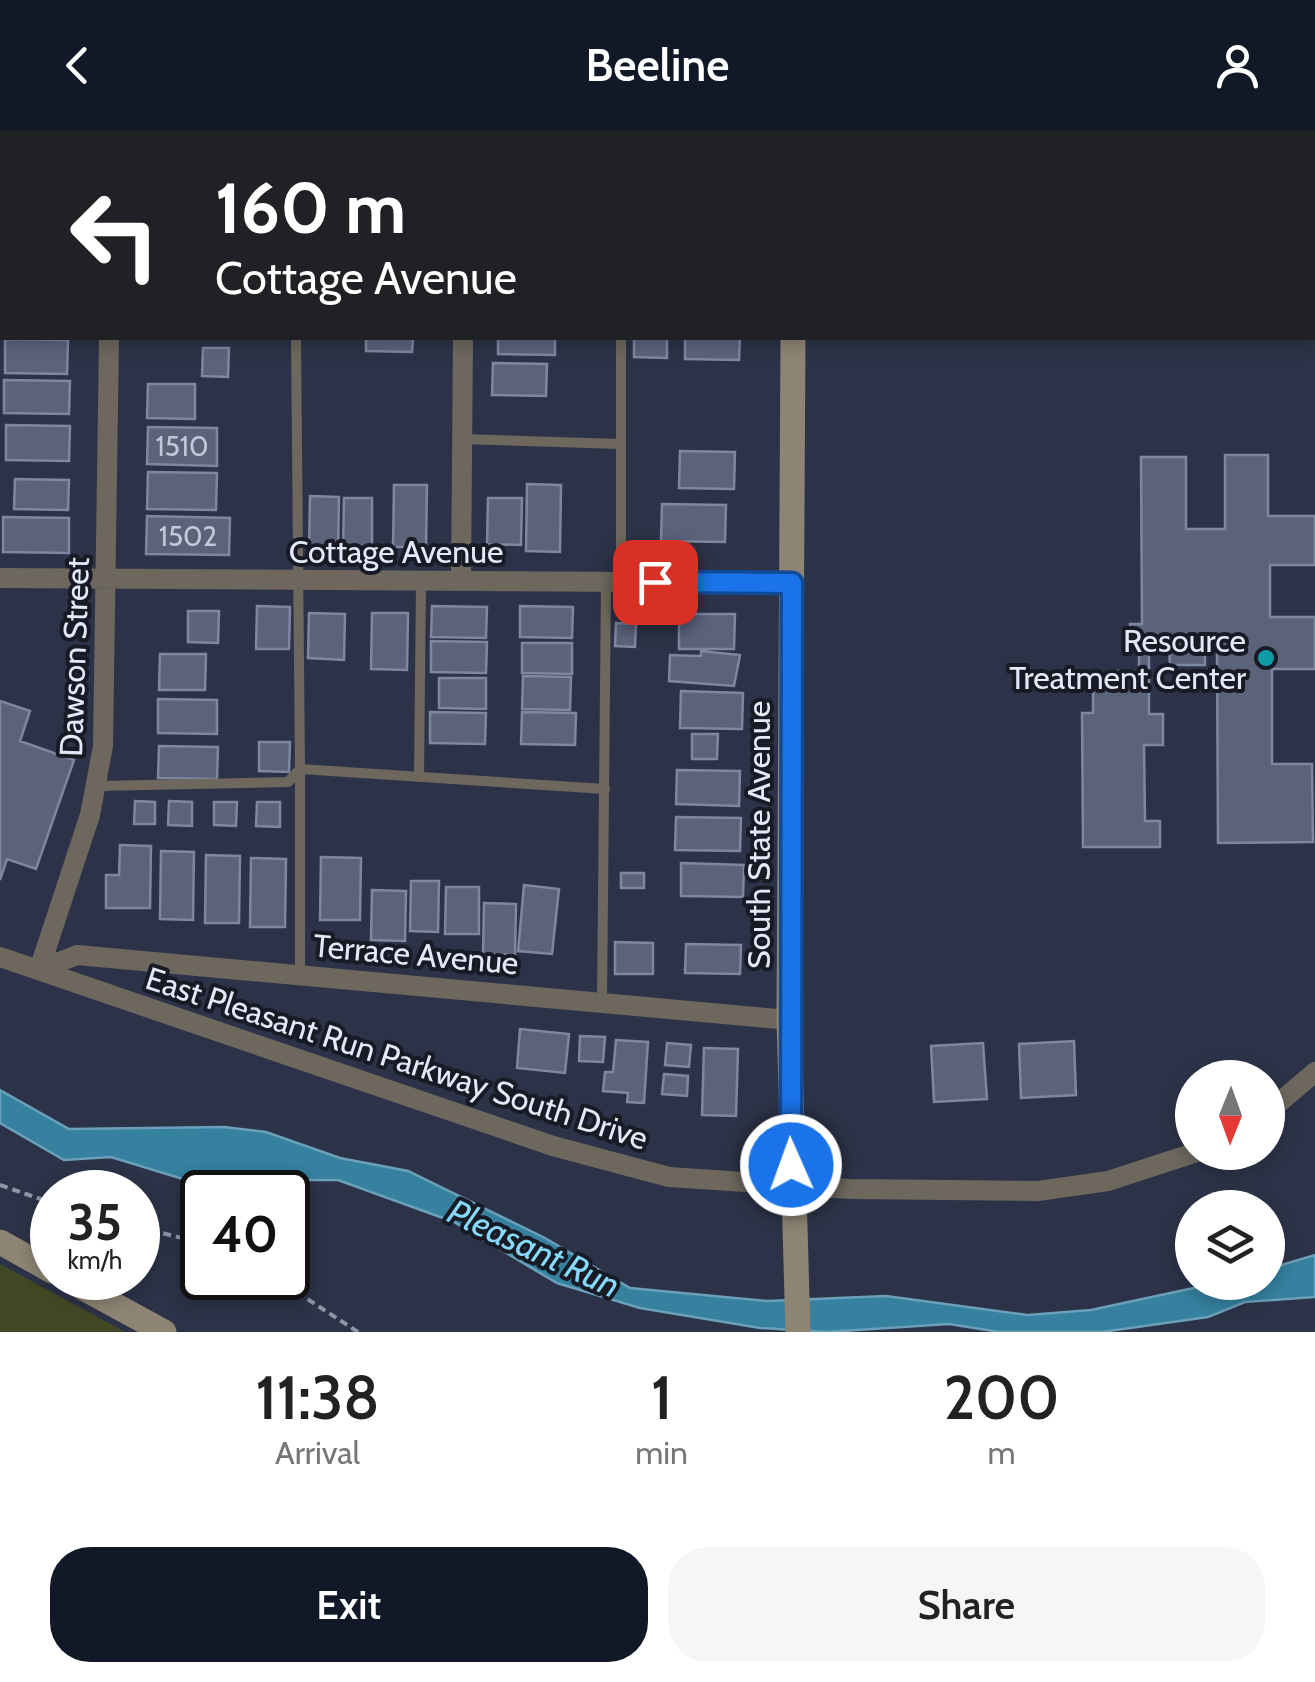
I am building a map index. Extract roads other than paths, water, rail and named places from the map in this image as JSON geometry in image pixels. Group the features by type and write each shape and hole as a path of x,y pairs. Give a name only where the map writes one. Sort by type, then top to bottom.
{"street":[{"name":"Dawson Street","path":"39,970 97,786 106,708 110,340"},
{"path":"461,580 463,340"},
{"name":"South State Avenue","path":"793,340 789,1020 798,1332"},
{"name":"Cottage Avenue","path":"0,578 792,583"},
{"name":"Terrace Avenue","path":"39,970 77,955 789,1020"},
{"name":"East Pleasant Run Parkway South Drive","path":"0,956 580,1155 669,1177 792,1185 1038,1191 1098,1184 1175,1159"},
{"path":"1285,1098 1315,1072"},
{"path":"0,1242 30,1259"},
{"path":"105,1300 164,1332"}],"lane":[{"path":"296,340 300,974"},
{"path":"602,1002 605,789 621,444 621,340"},
{"path":"462,439 621,444"},
{"path":"419,776 421,580"},
{"path":"97,786 288,782 300,769"},
{"path":"300,769 605,789"}],"water":[{"name":"Pleasant Run","path":"0,1090 69,1129 224,1127 266,1132 340,1158 408,1171 545,1238 630,1288 767,1301 886,1296 1028,1315 1091,1310 1175,1292 1175,1300 1273,1300 1245,1302 1208,1317 1102,1332 999,1332 949,1324 827,1332 760,1328 640,1308 557,1283 454,1222 338,1180 310,1180 310,1170 180,1170 180,1178 111,1157 64,1160 0,1123"},
{"name":"Pleasant Run","path":"1315,1255 1315,1297 1285,1299 1285,1264"}],"place":[{"name":"Resource Treatment Center","path":"1266,658"}]}
